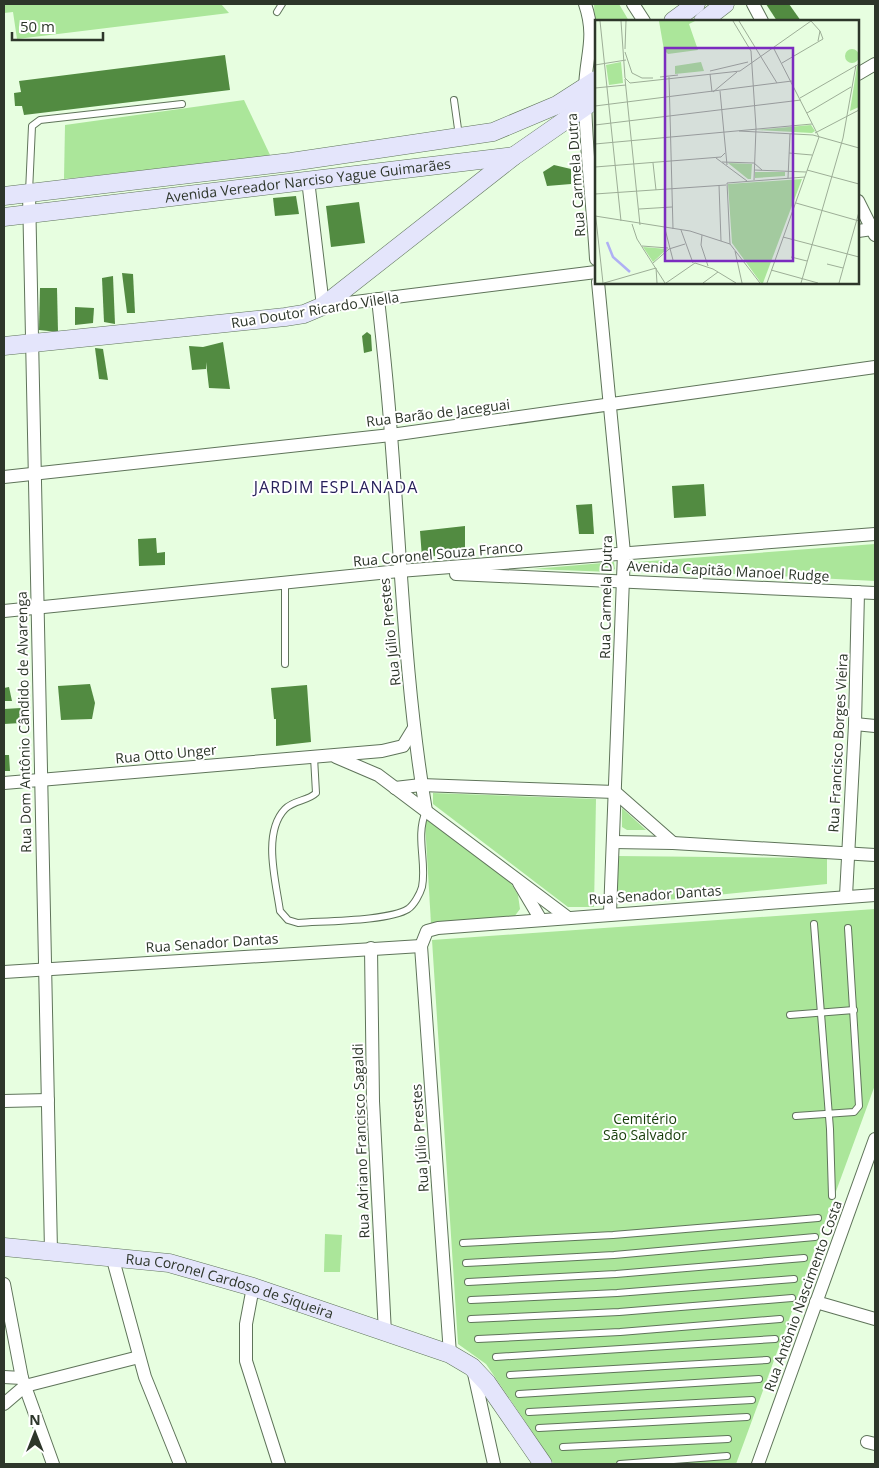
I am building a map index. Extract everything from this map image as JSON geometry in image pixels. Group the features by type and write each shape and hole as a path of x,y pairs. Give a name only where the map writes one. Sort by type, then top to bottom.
{"main road":[{"path":"674,20 696,4"},
{"path":"704,20 725,4"},
{"name":"Avenida Vereador Narciso Yague Guimarães","path":"4,196 291,162 459,139 493,132 557,105 591,94"},
{"name":"Avenida Vereador Narciso Yague Guimarães","path":"4,217 506,157 591,94"},
{"path":"323,306 506,157 526,134 557,105"},
{"path":"493,132 505,142 504,150 506,157"},
{"name":"Rua Doutor Ricardo Vilella","path":"4,346 285,317 304,314 323,306"},
{"name":"Rua Coronel Cardoso de Siqueira","path":"4,1247 51,1250 170,1263 253,1287 450,1354 472,1367 487,1383 543,1464"}],"street":[{"name":"Rua Carmela Dutra","path":"585,4 590,18 592,38 591,94 595,226"},
{"path":"633,4 643,20"},
{"path":"753,4 761,20"},
{"path":"859,73 875,64"},
{"path":"308,180 323,306"},
{"name":"Rua Dom Antônio Cândido de Alvarenga","path":"29,193 51,1250"},
{"path":"859,204 874,232"},
{"path":"859,231 874,232"},
{"name":"Rua Doutor Ricardo Vilella","path":"323,306 595,272"},
{"name":"Rua Carmela Dutra","path":"598,284 624,554 610,913"},
{"name":"Rua Júlio Prestes","path":"378,299 391,434 399,571 414,728 426,811"},
{"name":"Rua Barão de Jaceguai","path":"4,477 391,434 875,367"},
{"name":"Rua Coronel Souza Franco","path":"4,611 399,571 875,534"},
{"name":"Avenida Capitão Manoel Rudge","path":"399,571 875,593"},
{"name":"Rua Francisco Borges Vieira","path":"846,896 855,724 858,592"},
{"path":"855,724 875,726"},
{"name":"Rua Otto Unger","path":"4,783 396,749 403,746 414,728"},
{"name":"Rua Otto Unger","path":"332,756 363,767 395,788 567,917"},
{"path":"395,788 421,785 615,792 673,843"},
{"path":"613,842 673,843 875,855"},
{"path":"513,875 541,920"},
{"name":"Rua Senador Dantas","path":"4,972 421,946 427,932 438,928 610,913 875,895"},
{"name":"Rua Júlio Prestes","path":"421,946 450,1354"},
{"name":"Rua Adriano Francisco Sagaldi","path":"371,948 373,1101 385,1333"},
{"path":"4,1102 48,1100"},
{"name":"Rua Antônio Nascimento Costa","path":"758,1464 875,1139"},
{"path":"112,1256 139,1357 180,1464"},
{"path":"4,1284 24,1382 53,1464"},
{"path":"253,1287 246,1324 246,1361 279,1464"},
{"path":"816,1302 875,1319"},
{"path":"4,1377 24,1382 139,1357"},
{"path":"472,1367 494,1464"},
{"path":"4,1404 24,1382"}],"lane":[{"path":"277,12 282,4"},
{"path":"454,100 459,139"},
{"path":"29,193 32,126 40,120 182,104"},
{"path":"284,664 285,583"},
{"path":"314,757 316,793 312,797 293,803 286,808 272,840 280,912 288,920 298,923 388,915 406,910 411,906 422,886 421,829 426,811"},
{"path":"814,924 830,1115 832,1196"},
{"path":"796,1116 854,1112 860,1106 848,928"},
{"path":"790,1015 854,1010"},
{"path":"463,1244 613,1235 818,1218"},
{"path":"466,1263 614,1255 815,1237"},
{"path":"468,1282 616,1274 804,1258"},
{"path":"471,1300 617,1294 794,1279"},
{"path":"471,1319 619,1312 792,1298"},
{"path":"478,1339 620,1332 780,1319"},
{"path":"496,1357 775,1339"},
{"path":"510,1374 767,1360"},
{"path":"519,1394 760,1379"},
{"path":"529,1412 752,1400"},
{"path":"539,1428 747,1417"},
{"path":"563,1447 728,1439"},
{"path":"620,1464 727,1456"}],"green space":[{"path":"4,4 221,4 229,13 17,39 13,12 4,13"},
{"path":"594,4 619,4 628,20 595,20 595,28"},
{"path":"244,100 271,157 64,179 65,125"},
{"path":"875,544 875,581 637,569 637,562"},
{"path":"614,562 615,569 611,572 533,569"},
{"path":"433,793 596,799 594,907 568,907 433,804"},
{"path":"622,808 646,830 627,830 622,827"},
{"path":"428,818 507,876 518,895 520,909 514,917 431,924 425,822"},
{"path":"617,856 827,858 827,884 656,901 623,901 615,893"},
{"name":"Cemitério São Salvador","path":"875,909 875,1085 736,1464 554,1464 486,1364 458,1344 432,940"},
{"path":"325,1234 342,1235 340,1272 324,1272"}],"building":[{"path":"766,4 789,4 800,20 776,20"},
{"path":"225,55 230,90 24,115 22,106 15,106 14,93 21,92 19,81"},
{"path":"554,165 571,169 571,184 547,186 543,172"},
{"path":"296,196 299,214 275,216 273,198"},
{"path":"359,202 365,243 331,247 326,206"},
{"path":"122,273 133,274 135,313 127,313"},
{"path":"113,276 115,324 104,322 102,278"},
{"path":"40,288 57,288 58,332 39,330"},
{"path":"75,307 94,308 93,323 75,325"},
{"path":"367,332 371,335 372,351 364,353 362,336"},
{"path":"223,342 230,389 209,388 206,362 206,369 192,370 189,346 203,347"},
{"path":"95,348 103,349 108,380 99,379"},
{"path":"704,484 706,516 674,518 672,486"},
{"path":"592,504 594,534 579,534 576,505"},
{"path":"465,526 465,548 435,550 435,556 422,558 420,531"},
{"path":"156,538 157,553 165,552 165,565 139,566 138,539"},
{"path":"90,684 95,703 92,719 61,720 58,686"},
{"path":"307,685 311,742 276,746 276,719 274,719 271,688"},
{"path":"9,687 12,701 4,701 4,688"},
{"path":"21,708 21,723 4,724 4,709"},
{"path":"4,755 9,755 10,771 4,771"}],"district":[{"name":"JARDIM ESPLANADA","path":"336,487"}]}
